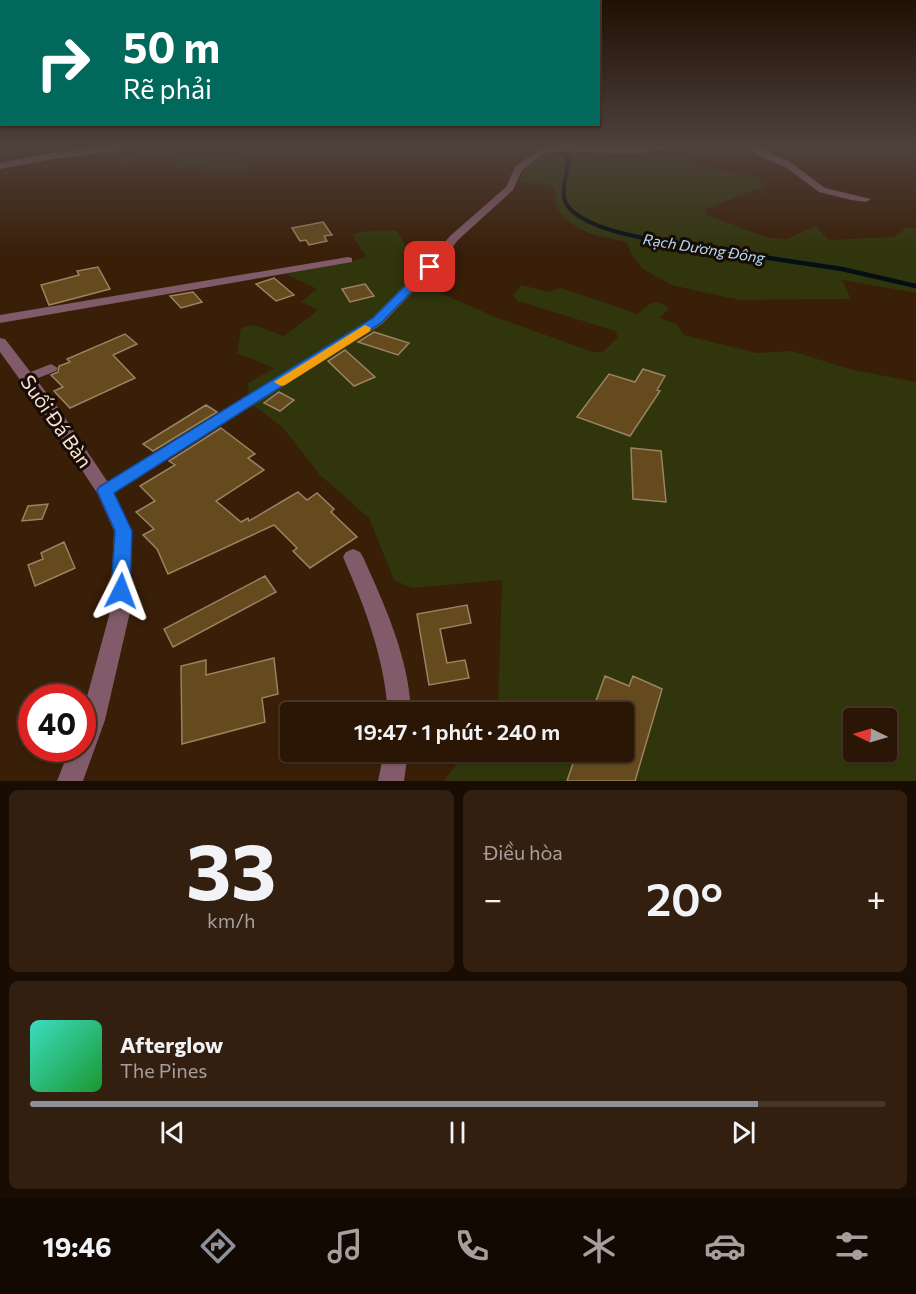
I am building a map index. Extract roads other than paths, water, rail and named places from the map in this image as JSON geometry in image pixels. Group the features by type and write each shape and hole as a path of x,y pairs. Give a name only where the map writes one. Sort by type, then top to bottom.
{"street":[{"path":"105,491 377,321 430,267 454,238 510,188 512,182"},
{"path":"809,182 824,191 847,198 866,200"},
{"path":"0,319 348,260"},
{"name":"Suối Đá Bàn","path":"0,342 28,378 105,491 123,531 120,612 93,720 70,781"},
{"path":"28,378 51,368"},
{"path":"353,557 378,612 392,665 398,702"},
{"path":"392,781 395,762"}],"waterway":[{"name":"Rạch Dương Đông","path":"565,182 565,201 574,212 589,222 631,236 712,249"},
{"name":"Rạch Dương Đông","path":"702,248 842,269 916,286"}]}
